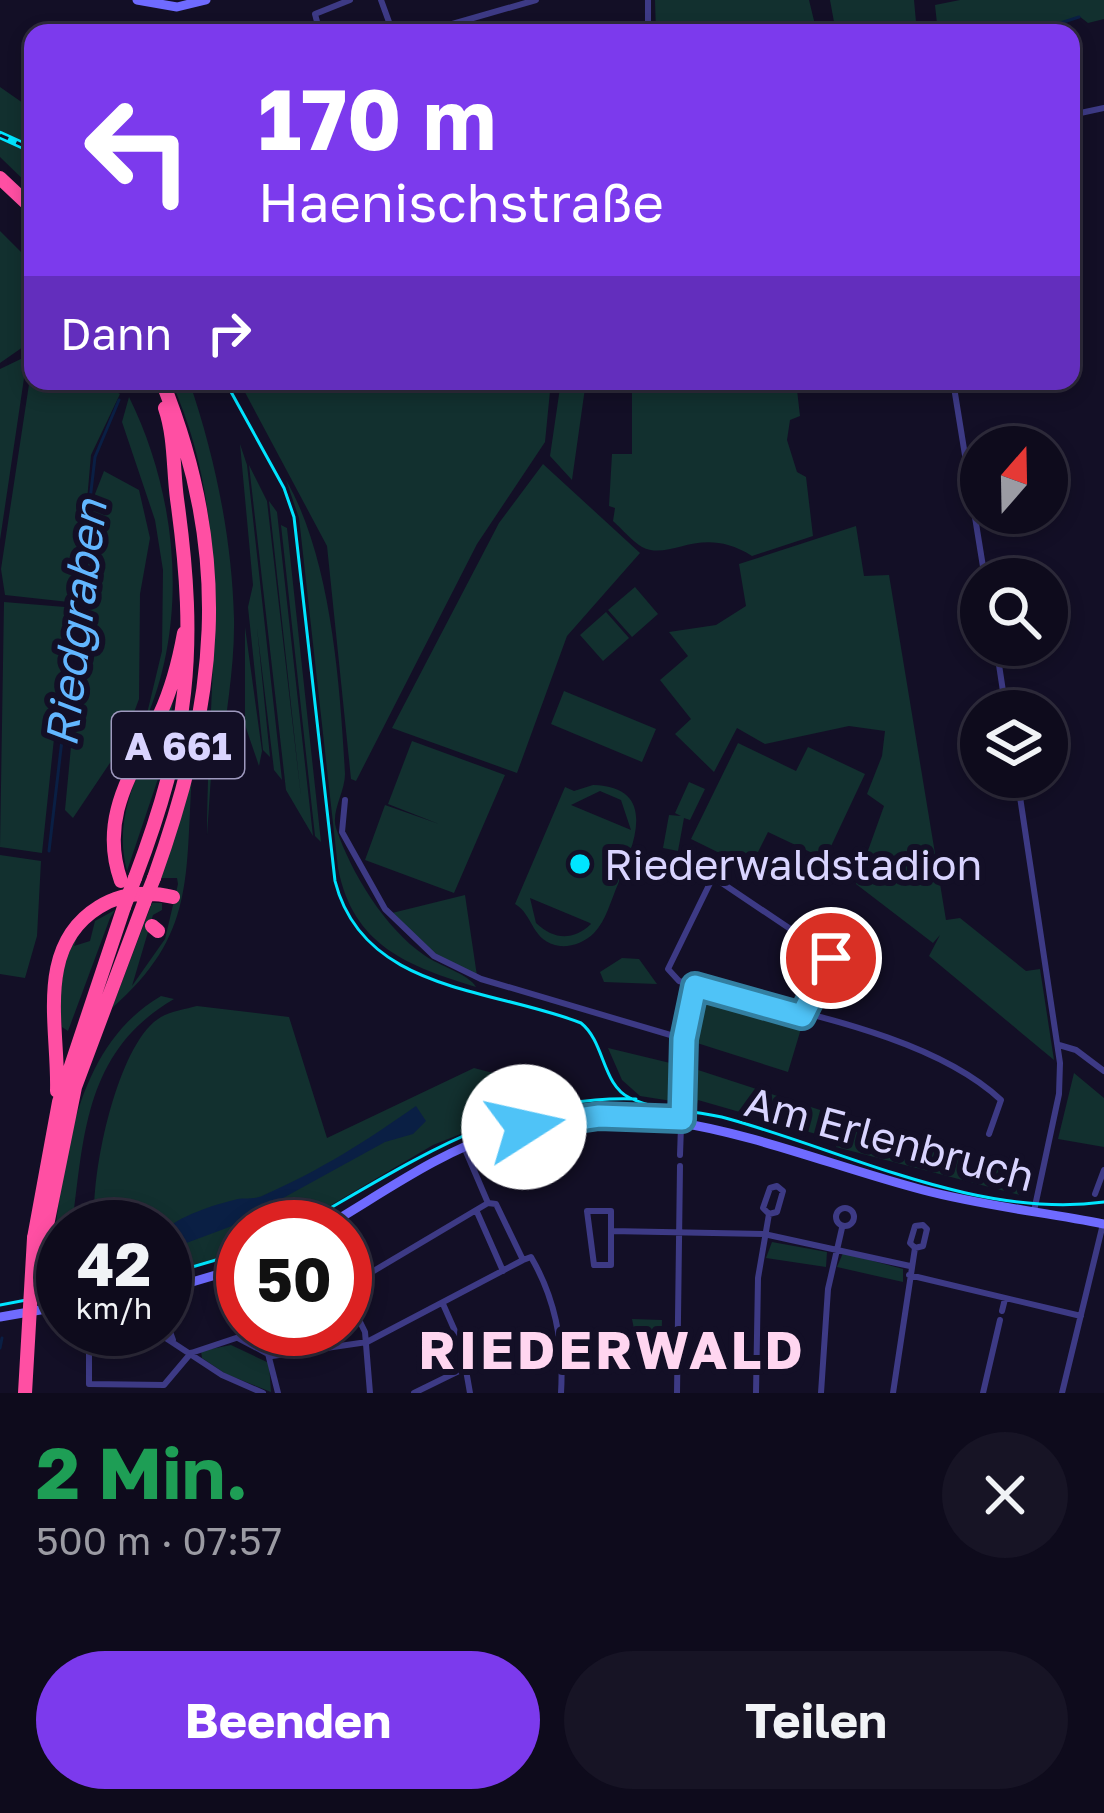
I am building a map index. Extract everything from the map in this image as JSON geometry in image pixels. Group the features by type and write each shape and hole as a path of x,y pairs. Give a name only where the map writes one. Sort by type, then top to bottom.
{"highway":[{"path":"0,168 24,192"},
{"name":"A 661","path":"48,1200 75,1087 154,878 193,755 212,609 200,494 162,390"},
{"name":"A 661","path":"44,1200 54,1123 124,907 128,880 180,736 190,662 190,605 168,405"},
{"path":"128,880 113,850 115,810 168,696 190,605"},
{"path":"54,1123 55,981 64,943 106,903 139,894 173,897"},
{"name":"A 661","path":"30,1393 36,1290"}],"main road":[{"path":"137,0 177,7 206,0"},
{"name":"Am Erlenbruch","path":"372,1200 464,1147 568,1118 682,1119 921,1190 1103,1224"},
{"path":"0,1317 36,1311"}],"street":[{"path":"318,24 315,14 350,0"},
{"path":"448,24 536,0"},
{"path":"954,390 982,558"},
{"path":"1020,798 1059,1046 1059,1094 1034,1212"},
{"path":"345,800 343,832 386,909 434,956 481,980 684,1039"},
{"path":"802,1016 829,956 712,877 668,965 675,980 927,1055 993,1093 1003,1104 989,1134"},
{"path":"680,1155 684,1039 695,986"},
{"path":"1059,1046 1076,1049 1104,1071"},
{"path":"464,1147 488,1203"},
{"path":"677,1393 680,1166"},
{"path":"1095,1194 1104,1170"},
{"path":"777,1186 783,1191 777,1212 769,1214 764,1208 770,1188 777,1186"},
{"path":"372,1274 488,1203 496,1204 523,1260"},
{"path":"587,1211 611,1211 611,1231 611,1265 594,1265 587,1211"},
{"path":"477,1212 503,1271"},
{"path":"756,1393 769,1214"},
{"path":"1062,1393 1103,1224"},
{"path":"820,1393 828,1289 842,1228"},
{"path":"611,1231 764,1234 837,1246 938,1282 1081,1316"},
{"path":"893,1393 915,1248"},
{"path":"372,1340 531,1257 560,1341 561,1393"},
{"path":"983,1393 1005,1299"},
{"path":"443,1304 466,1365 470,1393"},
{"path":"414,1393 507,1348 560,1341"},
{"path":"192,1354 222,1376 262,1393"},
{"path":"88,1356 88,1384 164,1385 188,1356"},
{"path":"272,1356 278,1393"},
{"path":"368,1356 370,1393"},
{"path":"716,1364 756,1364"}],"green space":[{"path":"655,0 809,0 815,24 656,24"},
{"path":"830,0 914,0 916,24 834,24"},
{"path":"960,0 1104,0 1104,19 1088,23 1079,16 1060,24 937,24 935,5"},
{"path":"0,87 24,104 24,180 0,157"},
{"path":"0,231 24,255 24,346 0,363"},
{"path":"24,357 0,540 0,369"},
{"path":"28,390 113,390 120,394 91,455 78,603 5,595 1,569"},
{"path":"174,390 192,390 198,409 220,498 233,588 231,674 220,767 211,776 207,835 214,604 204,491"},
{"path":"244,390 550,390 545,442 477,544 356,781 351,779 327,546"},
{"path":"560,390 585,390 572,480 550,456"},
{"path":"632,390 797,390 800,416 790,420 787,440 797,472 806,477 813,536 752,556 717,543 664,550 642,547 613,521 615,508 609,506 612,454 632,454"},
{"path":"129,397 158,474 172,557 168,641 145,722 162,651 163,570 155,520 122,422"},
{"path":"240,444 247,465 282,780 274,770 257,628 270,757 263,750 248,607 253,585"},
{"path":"543,464 640,553 567,636 517,773 392,728 499,523"},
{"path":"249,465 267,501 301,797 269,501 277,512 313,836 286,790"},
{"path":"104,471 139,490 150,538 140,594 139,699 122,745 73,818 65,810 95,494"},
{"path":"286,480 314,546 330,622 345,774 336,828 360,881 396,930 424,955 476,987 428,971 387,949 356,917 345,895 338,868 299,518"},
{"path":"281,525 287,528 321,842 315,836"},
{"path":"856,526 864,576 889,575 946,920 960,918 1026,971 1040,969 1054,1060 929,956 940,935 933,943 856,884 884,806 867,794 882,756 885,731 849,726 765,744 737,728 714,772 675,734 691,719 660,680 688,656 669,632 716,625 746,606 739,564"},
{"path":"635,587 658,614 632,637 608,610"},
{"path":"4,602 77,608 69,678 55,729 42,853 0,847"},
{"path":"606,612 629,638 603,661 580,635"},
{"path":"245,627 262,751 259,766 245,725"},
{"path":"174,691 167,752 127,871 123,827 129,800 144,759 155,762 159,747 154,736"},
{"path":"564,691 656,729 642,762 551,724"},
{"path":"412,741 505,775 454,893 365,860 385,805 439,824 388,804"},
{"path":"738,743 796,771 808,747 865,774 825,859 768,832 750,868 691,839"},
{"path":"192,774 186,874 172,929 159,955 139,981 112,1008 152,903 162,903 162,910 153,915 132,986 165,939 178,884 177,878 160,878"},
{"path":"689,782 705,789 690,820 684,818 678,851 663,848 669,815 681,816 675,813"},
{"name":"Riederwaldstadion","path":"593,785 614,788 627,796 636,821 630,853 602,923 582,941 560,946 543,939 515,904 565,787 574,791","holes":["600,791 621,800 631,830 571,805","530,898 590,923 591,924 570,936 550,933 536,923"]},
{"path":"0,855 41,861 37,936 25,978 0,974"},
{"path":"465,895 477,976 436,956 392,913"},
{"path":"115,910 68,1031 62,1027 60,1002 68,956 78,934 74,946 90,941 95,921"},
{"path":"622,958 639,959 657,984 604,982 600,972"},
{"path":"707,995 803,1022 788,1072 697,1043"},
{"path":"161,996 174,999 122,1043 106,1069 86,1128 75,1200 59,1200 73,1126 87,1087 105,1051 129,1021"},
{"path":"197,1006 289,1017 327,1138 474,1068 493,1073 503,1117 433,1145 340,1200 216,1200 216,1258 192,1265 192,1200 95,1200 102,1146 119,1082 145,1031 174,1012"},
{"path":"608,1048 695,1069 976,1161 979,1153 1034,1172 1028,1197 836,1147 837,1140 698,1100 697,1105 640,1096 622,1080"},
{"path":"1074,1073 1104,1098 1104,1147 1058,1139"},
{"path":"772,1242 827,1252 826,1267 766,1258"},
{"path":"843,1253 903,1269 903,1282 837,1267"},
{"path":"632,1319 662,1320 661,1360 640,1359"},
{"path":"216,1348 216,1356 254,1356 269,1363 271,1392 226,1374 202,1358 201,1351"}],"water":[{"path":"416,1106 426,1121 413,1134 385,1142 279,1200 234,1200 259,1197 342,1154"},
{"path":"216,1205 216,1232 192,1241 192,1214"}],"waterway":[{"name":"Riedgraben","path":"1058,24 1079,17"},
{"name":"Riedgraben","path":"49,851 95,457 119,400"},
{"path":"0,1348 2,1338"}],"tram line":[{"path":"230,390 284,488 294,517 335,881 350,918 373,945 435,981 581,1023 614,1083 641,1103 729,1119 961,1192 1057,1205 1104,1202"},
{"path":"344,1200 418,1158 500,1121 543,1108 636,1099"},
{"path":"192,1267 216,1260"},
{"path":"0,1305 36,1298"}],"railway":[{"path":"0,135 24,146"}],"place":[{"name":"Riederwaldstadion","path":"580,864"}],"district":[{"name":"RIEDERWALD","path":"612,1348"}],"route":[{"path":"524,1127 599,1116 682,1119 684,1039 695,986 802,1016 831,958"}]}
